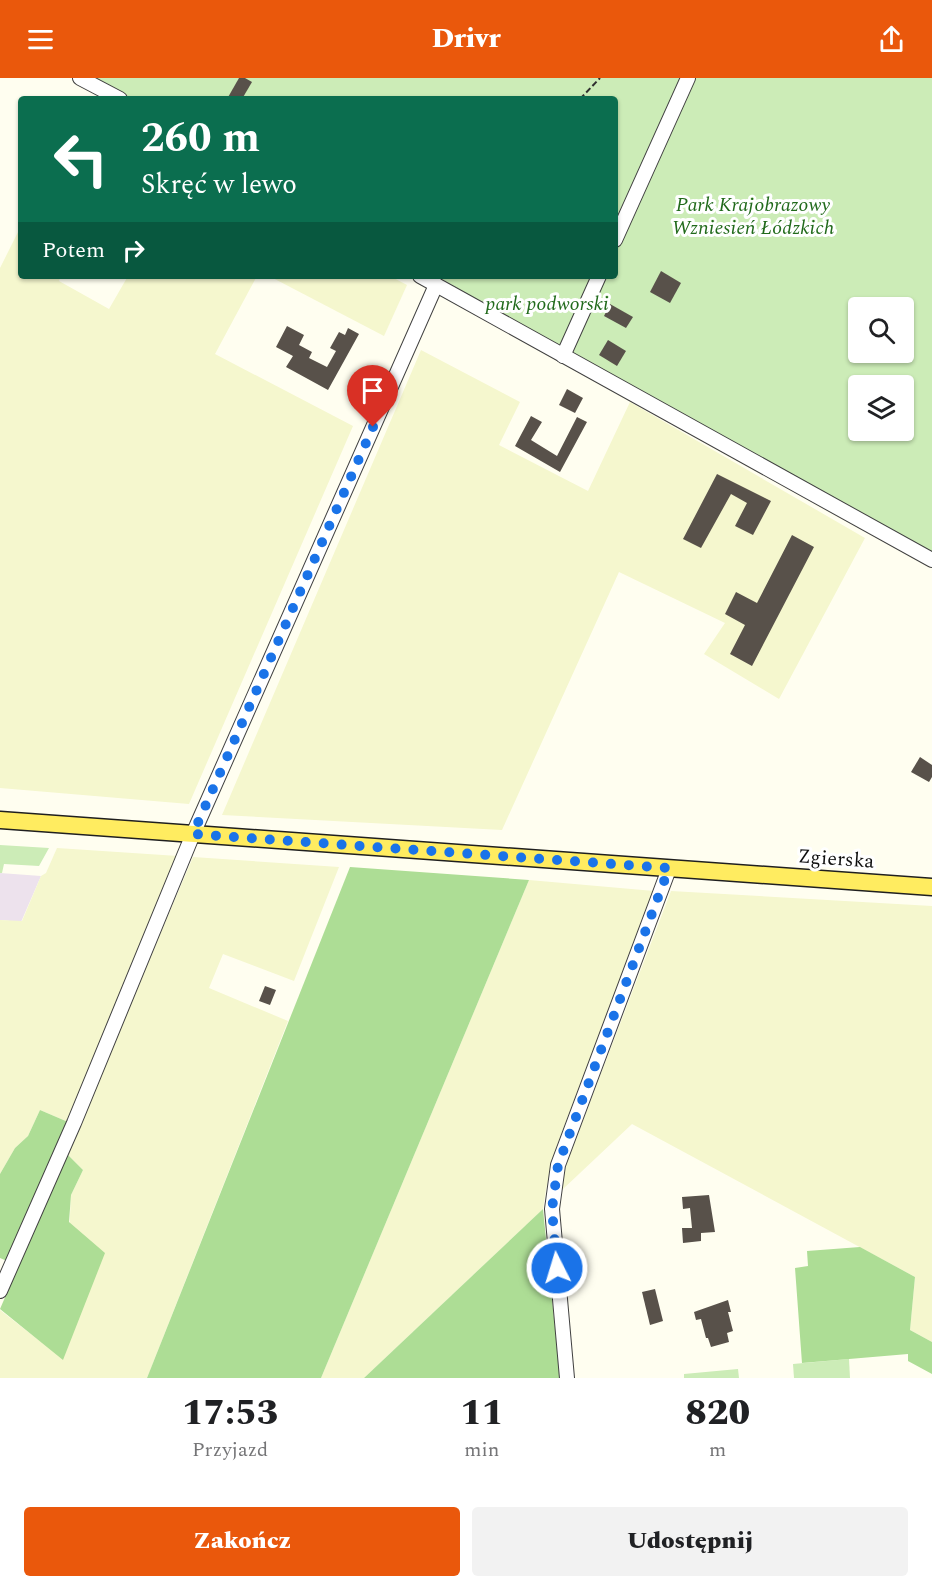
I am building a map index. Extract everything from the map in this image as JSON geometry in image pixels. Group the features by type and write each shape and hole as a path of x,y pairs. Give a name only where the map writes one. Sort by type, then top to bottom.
{"main road":[{"name":"Zgierska","path":"0,820 932,887"}],"street":[{"path":"80,78 114,96"},
{"path":"618,233 688,78"},
{"path":"425,279 932,560"},
{"path":"563,356 598,279"},
{"path":"0,1291 74,1123 193,834 436,285"},
{"path":"567,1378 553,1223 558,1165 669,868"}],"path":[{"path":"583,96 600,78"}],"shaded area":[{"path":"0,873 41,876 21,922 0,920"}],"green space":[{"name":"Park Krajobrazowy Wzniesień Łódzkich","path":"93,78 932,78 932,555 568,354 442,279 618,279 618,96 126,96"},
{"path":"18,232 18,279 60,279 59,281 109,309 126,279 255,279 215,354 353,426 189,804 0,788 0,268"},
{"path":"275,279 396,279 407,285 384,336"},
{"path":"421,350 520,402 499,445 588,491 630,402 865,538 779,699 704,654 725,623 619,572 502,830 222,815"},
{"path":"0,845 49,848 39,866 4,864 2,873 0,873"},
{"path":"57,848 178,856 68,1122 40,1110 28,1136 15,1148 0,1174 0,920 22,921 41,876 46,873"},
{"path":"193,857 339,867 294,981 223,954 209,988 288,1021 147,1378 0,1378 0,1310 63,1359 71,1195 83,1170 67,1154"},
{"path":"350,867 529,880 321,1378 147,1378"},
{"path":"529,880 654,891 557,1145 543,1209 364,1378 321,1378"},
{"path":"671,891 932,906 932,1342 910,1330 915,1277 632,1124 562,1190 561,1179 569,1157"},
{"path":"40,1110 68,1122 7,1261 0,1258 0,1174 15,1148 28,1136"},
{"path":"67,1154 83,1170 71,1195 69,1222 105,1253 63,1360 0,1309"},
{"path":"543,1209 560,1378 364,1378"},
{"path":"860,1247 915,1277 910,1330 932,1342 932,1374 908,1361 908,1354 802,1363 795,1268 808,1266 807,1251"},
{"path":"849,1359 850,1378 794,1378 793,1364"},
{"path":"738,1369 739,1378 684,1378 684,1374"}],"building":[{"path":"239,78 252,82 244,96 229,96"},
{"path":"661,271 681,283 670,303 650,292"},
{"path":"610,304 633,317 626,328 604,316"},
{"path":"287,326 304,335 299,345 312,352 309,358 327,367 336,351 330,348 339,332 345,335 348,328 359,334 328,390 286,367 293,356 276,347"},
{"path":"608,340 626,351 617,366 599,355"},
{"path":"567,389 583,398 575,413 559,405"},
{"path":"531,416 542,422 531,440 557,456 577,417 587,422 560,472 515,446"},
{"path":"717,474 771,501 753,535 735,526 747,503 731,494 701,548 683,539"},
{"path":"792,535 814,547 752,666 730,654 745,625 725,614 736,592 757,603"},
{"path":"920,757 932,765 932,777 929,782 911,772"},
{"path":"265,986 276,990 270,1005 259,1001"},
{"path":"709,1195 715,1232 701,1233 701,1241 683,1243 682,1228 692,1228 690,1208 683,1209 682,1197"},
{"path":"655,1289 663,1321 650,1325 642,1292"},
{"path":"728,1300 731,1312 728,1312 733,1331 727,1333 729,1342 711,1347 701,1319 696,1320 694,1312"}],"route":[{"path":"373,427 193,834 669,868 558,1165 552,1209 557,1268"}],"park label":[{"name":"park podworski","path":"547,304"}]}
